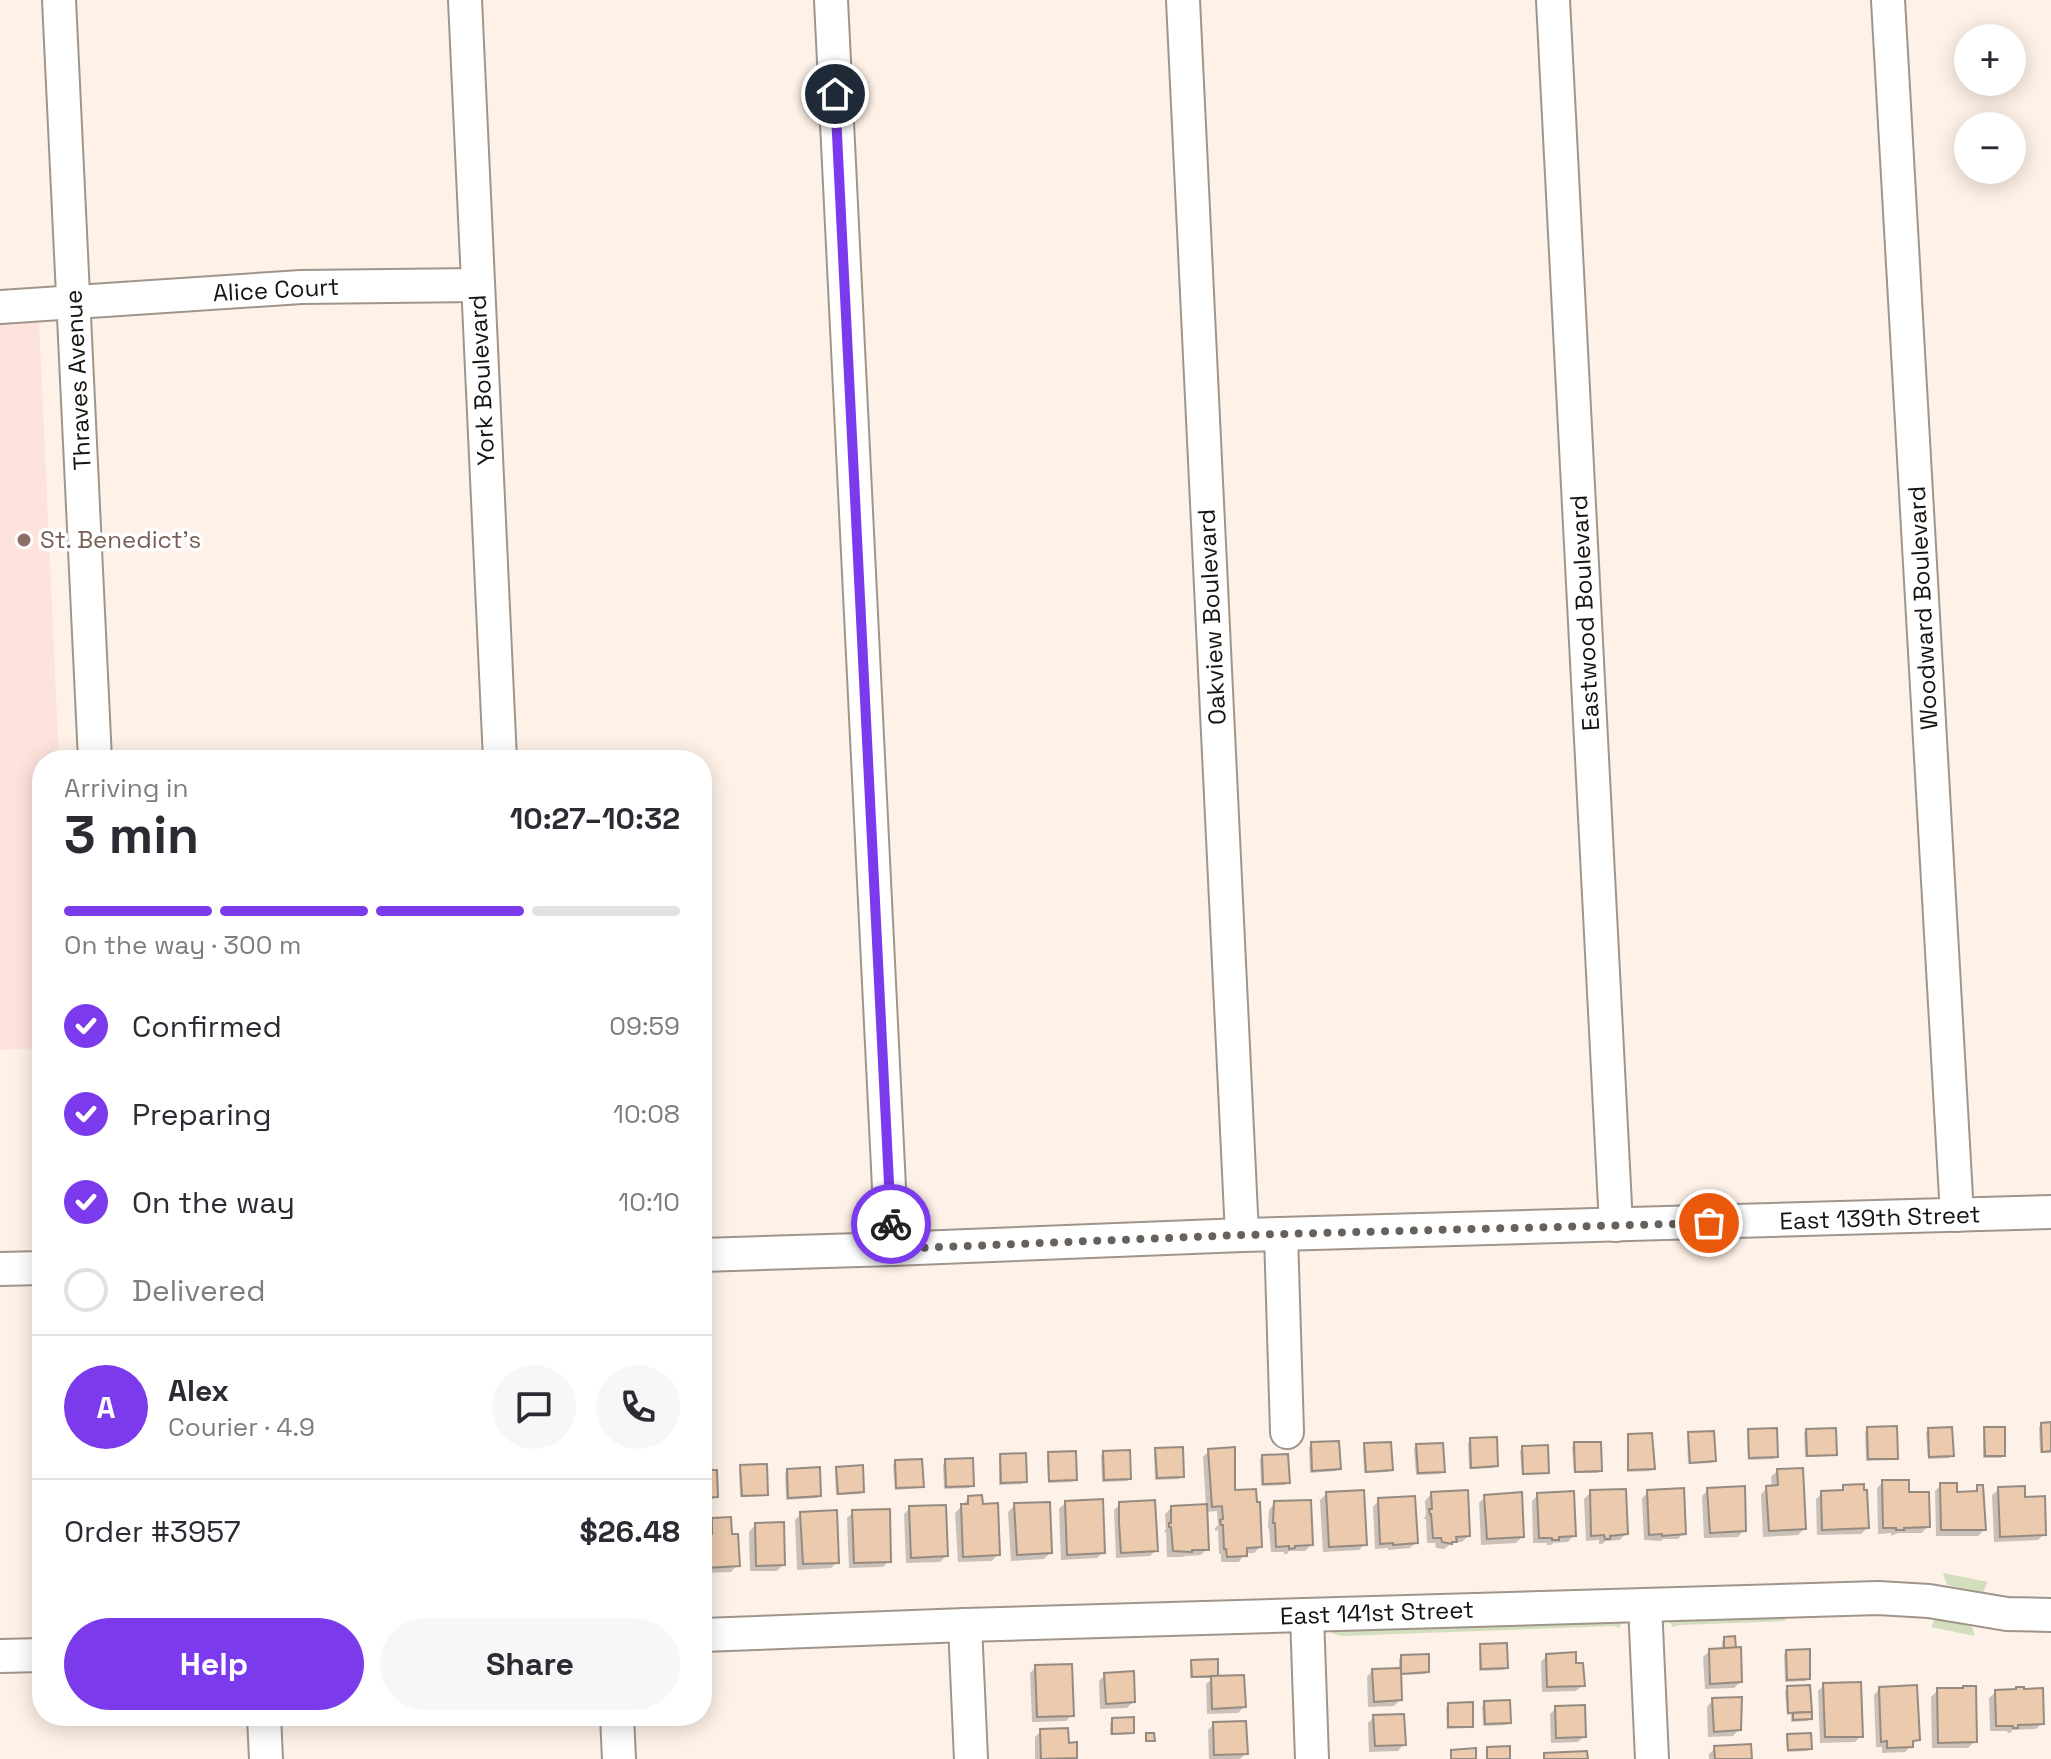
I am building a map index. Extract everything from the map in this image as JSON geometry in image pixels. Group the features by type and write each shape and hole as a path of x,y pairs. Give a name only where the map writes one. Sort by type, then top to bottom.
{"street":[{"name":"Thraves Avenue","path":"59,0 95,750"},
{"name":"York Boulevard","path":"465,0 500,750"},
{"path":"831,0 892,1249"},
{"name":"Oakview Boulevard","path":"1183,0 1242,1235"},
{"name":"Eastwood Boulevard","path":"1553,0 1616,1225"},
{"name":"Woodward Boulevard","path":"1888,0 1957,1215"},
{"name":"Alice Court","path":"0,307 301,287 477,285"},
{"name":"East 139th Street","path":"712,1255 1242,1235 2051,1212"},
{"path":"1281,1234 1287,1432"},
{"path":"0,1269 32,1268"},
{"name":"East 141st Street","path":"712,1635 1878,1598 1940,1602 2007,1614 2051,1615"},
{"path":"1645,1605 1652,1759"},
{"path":"1307,1615 1312,1759"},
{"path":"965,1625 971,1759"},
{"path":"0,1656 32,1655"},
{"path":"264,1726 266,1759"},
{"path":"617,1726 619,1759"}],"shaded area":[{"name":"St. Benedict's","path":"0,321 39,321 59,750 32,750 32,1048 0,1050"}],"green space":[{"path":"1943,1573 1988,1582 1983,1592 1947,1585"},
{"path":"1781,1614 1786,1621 1673,1627 1669,1621 1680,1618"},
{"path":"1935,1619 1972,1627 1975,1636 1931,1627"},
{"path":"1622,1623 1619,1628 1342,1636 1331,1633 1342,1629"}],"building":[{"path":"2051,1422 2051,1451 2042,1452 2041,1423"},
{"path":"1897,1426 1898,1459 1868,1459 1867,1427"},
{"path":"1952,1427 1954,1456 1929,1457 1928,1428"},
{"path":"1984,1427 2005,1427 2005,1456 1985,1456"},
{"path":"1777,1428 1778,1457 1749,1458 1748,1429"},
{"path":"1836,1428 1837,1455 1807,1456 1806,1429"},
{"path":"1714,1431 1716,1461 1690,1463 1688,1432"},
{"path":"1652,1433 1655,1469 1628,1470 1628,1434"},
{"path":"1497,1437 1498,1466 1471,1468 1470,1438"},
{"path":"1339,1441 1341,1469 1312,1471 1311,1442"},
{"path":"1391,1442 1393,1470 1366,1472 1364,1443"},
{"path":"1574,1442 1601,1442 1602,1471 1575,1472"},
{"path":"1443,1443 1445,1472 1418,1473 1416,1444"},
{"path":"1548,1445 1549,1473 1523,1474 1522,1446"},
{"path":"1183,1447 1184,1477 1157,1478 1155,1448"},
{"path":"1235,1447 1235,1490 1256,1489 1257,1502 1260,1502 1262,1547 1247,1548 1247,1556 1227,1557 1220,1520 1223,1519 1222,1506 1212,1507 1208,1449"},
{"path":"1130,1450 1131,1479 1104,1480 1103,1451"},
{"path":"1076,1451 1077,1480 1049,1481 1048,1452"},
{"path":"1026,1453 1027,1482 1001,1483 1000,1454"},
{"path":"1288,1454 1290,1483 1263,1484 1262,1455"},
{"path":"973,1458 974,1486 946,1487 945,1459"},
{"path":"922,1459 924,1487 896,1488 895,1460"},
{"path":"767,1464 768,1495 742,1496 740,1465"},
{"path":"863,1465 864,1492 838,1494 836,1467"},
{"path":"820,1467 821,1496 788,1498 787,1469"},
{"path":"1803,1468 1806,1529 1769,1531 1766,1486 1778,1485 1777,1469"},
{"path":"712,1470 717,1470 718,1497 712,1497"},
{"path":"1882,1480 1909,1480 1909,1492 1929,1492 1930,1527 1904,1530 1883,1528"},
{"path":"1940,1483 1957,1483 1957,1492 1977,1491 1977,1485 1983,1485 1986,1530 1941,1530"},
{"path":"1864,1484 1869,1528 1822,1530 1821,1491 1843,1490 1843,1485"},
{"path":"1745,1486 1746,1531 1710,1533 1707,1488"},
{"path":"2025,1486 2025,1497 2045,1496 2046,1535 2000,1537 1998,1487"},
{"path":"1684,1488 1686,1534 1649,1535 1647,1490"},
{"path":"1626,1489 1628,1534 1610,1536 1610,1539 1605,1539 1604,1535 1591,1536 1590,1490"},
{"path":"1364,1490 1367,1545 1329,1547 1326,1492"},
{"path":"1468,1490 1470,1536 1456,1537 1457,1542 1452,1544 1442,1542 1441,1538 1433,1538 1429,1509 1432,1509 1431,1492"},
{"path":"1574,1491 1576,1536 1559,1537 1559,1540 1539,1538 1537,1493"},
{"path":"1522,1492 1524,1537 1487,1539 1484,1495"},
{"path":"982,1495 983,1504 998,1503 1000,1555 963,1557 961,1504 968,1504 968,1496"},
{"path":"1415,1496 1418,1543 1380,1544 1378,1498"},
{"path":"1103,1499 1105,1553 1067,1555 1065,1501"},
{"path":"1155,1500 1158,1551 1121,1553 1119,1502"},
{"path":"1311,1500 1313,1545 1289,1549 1289,1546 1276,1547 1274,1501"},
{"path":"1050,1502 1052,1553 1017,1555 1014,1503"},
{"path":"1207,1504 1209,1550 1173,1551 1169,1527 1171,1506"},
{"path":"946,1505 948,1556 911,1558 909,1506"},
{"path":"890,1509 891,1562 854,1563 852,1510"},
{"path":"837,1510 839,1563 803,1564 800,1512"},
{"path":"731,1517 732,1534 738,1534 740,1566 712,1568 712,1518"},
{"path":"784,1522 785,1565 756,1566 755,1523"},
{"path":"1735,1636 1736,1648 1724,1648 1724,1637"},
{"path":"1507,1643 1508,1668 1481,1669 1480,1644"},
{"path":"1741,1647 1742,1682 1710,1684 1709,1649"},
{"path":"1810,1649 1810,1679 1787,1680 1786,1650"},
{"path":"1576,1652 1576,1663 1583,1663 1585,1686 1547,1687 1546,1654"},
{"path":"1429,1654 1429,1672 1401,1674 1401,1655"},
{"path":"1218,1659 1218,1676 1192,1677 1191,1660"},
{"path":"1072,1664 1074,1716 1037,1717 1035,1665"},
{"path":"1401,1668 1402,1700 1374,1702 1372,1669"},
{"path":"1134,1671 1135,1702 1106,1704 1104,1673"},
{"path":"1244,1675 1246,1707 1212,1709 1211,1676"},
{"path":"1861,1682 1863,1737 1825,1737 1823,1683"},
{"path":"1810,1685 1812,1712 1788,1713 1787,1686"},
{"path":"1917,1685 1920,1740 1913,1741 1913,1747 1887,1748 1887,1741 1881,1742 1879,1687"},
{"path":"1976,1686 1977,1742 1938,1743 1937,1688"},
{"path":"2043,1688 2044,1724 2018,1725 2018,1728 1996,1726 1995,1690"},
{"path":"1742,1697 1741,1730 1714,1732 1712,1698"},
{"path":"1510,1700 1511,1723 1485,1724 1484,1701"},
{"path":"1473,1702 1473,1727 1448,1727 1448,1703"},
{"path":"1585,1705 1586,1737 1556,1738 1555,1706"},
{"path":"1812,1712 1812,1719 1793,1720 1793,1713"},
{"path":"1404,1714 1406,1745 1375,1746 1373,1715"},
{"path":"1134,1717 1134,1733 1112,1734 1112,1718"},
{"path":"1246,1721 1248,1754 1214,1755 1213,1722"},
{"path":"1068,1728 1069,1743 1077,1742 1077,1758 1041,1759 1040,1729"},
{"path":"1146,1733 1154,1733 1155,1741 1146,1741"},
{"path":"1811,1733 1812,1749 1788,1750 1787,1734"},
{"path":"1751,1744 1752,1759 1715,1759 1714,1746"},
{"path":"1510,1746 1510,1759 1487,1759 1487,1747"},
{"path":"1476,1748 1476,1759 1451,1759 1451,1750"},
{"path":"1587,1751 1588,1759 1544,1759 1544,1753"}],"way so far":[{"path":"891,1224 892,1249 1242,1235 1709,1223"}],"place":[{"name":"St. Benedict's","path":"24,540"}],"route":[{"path":"835,94 891,1224"}]}
